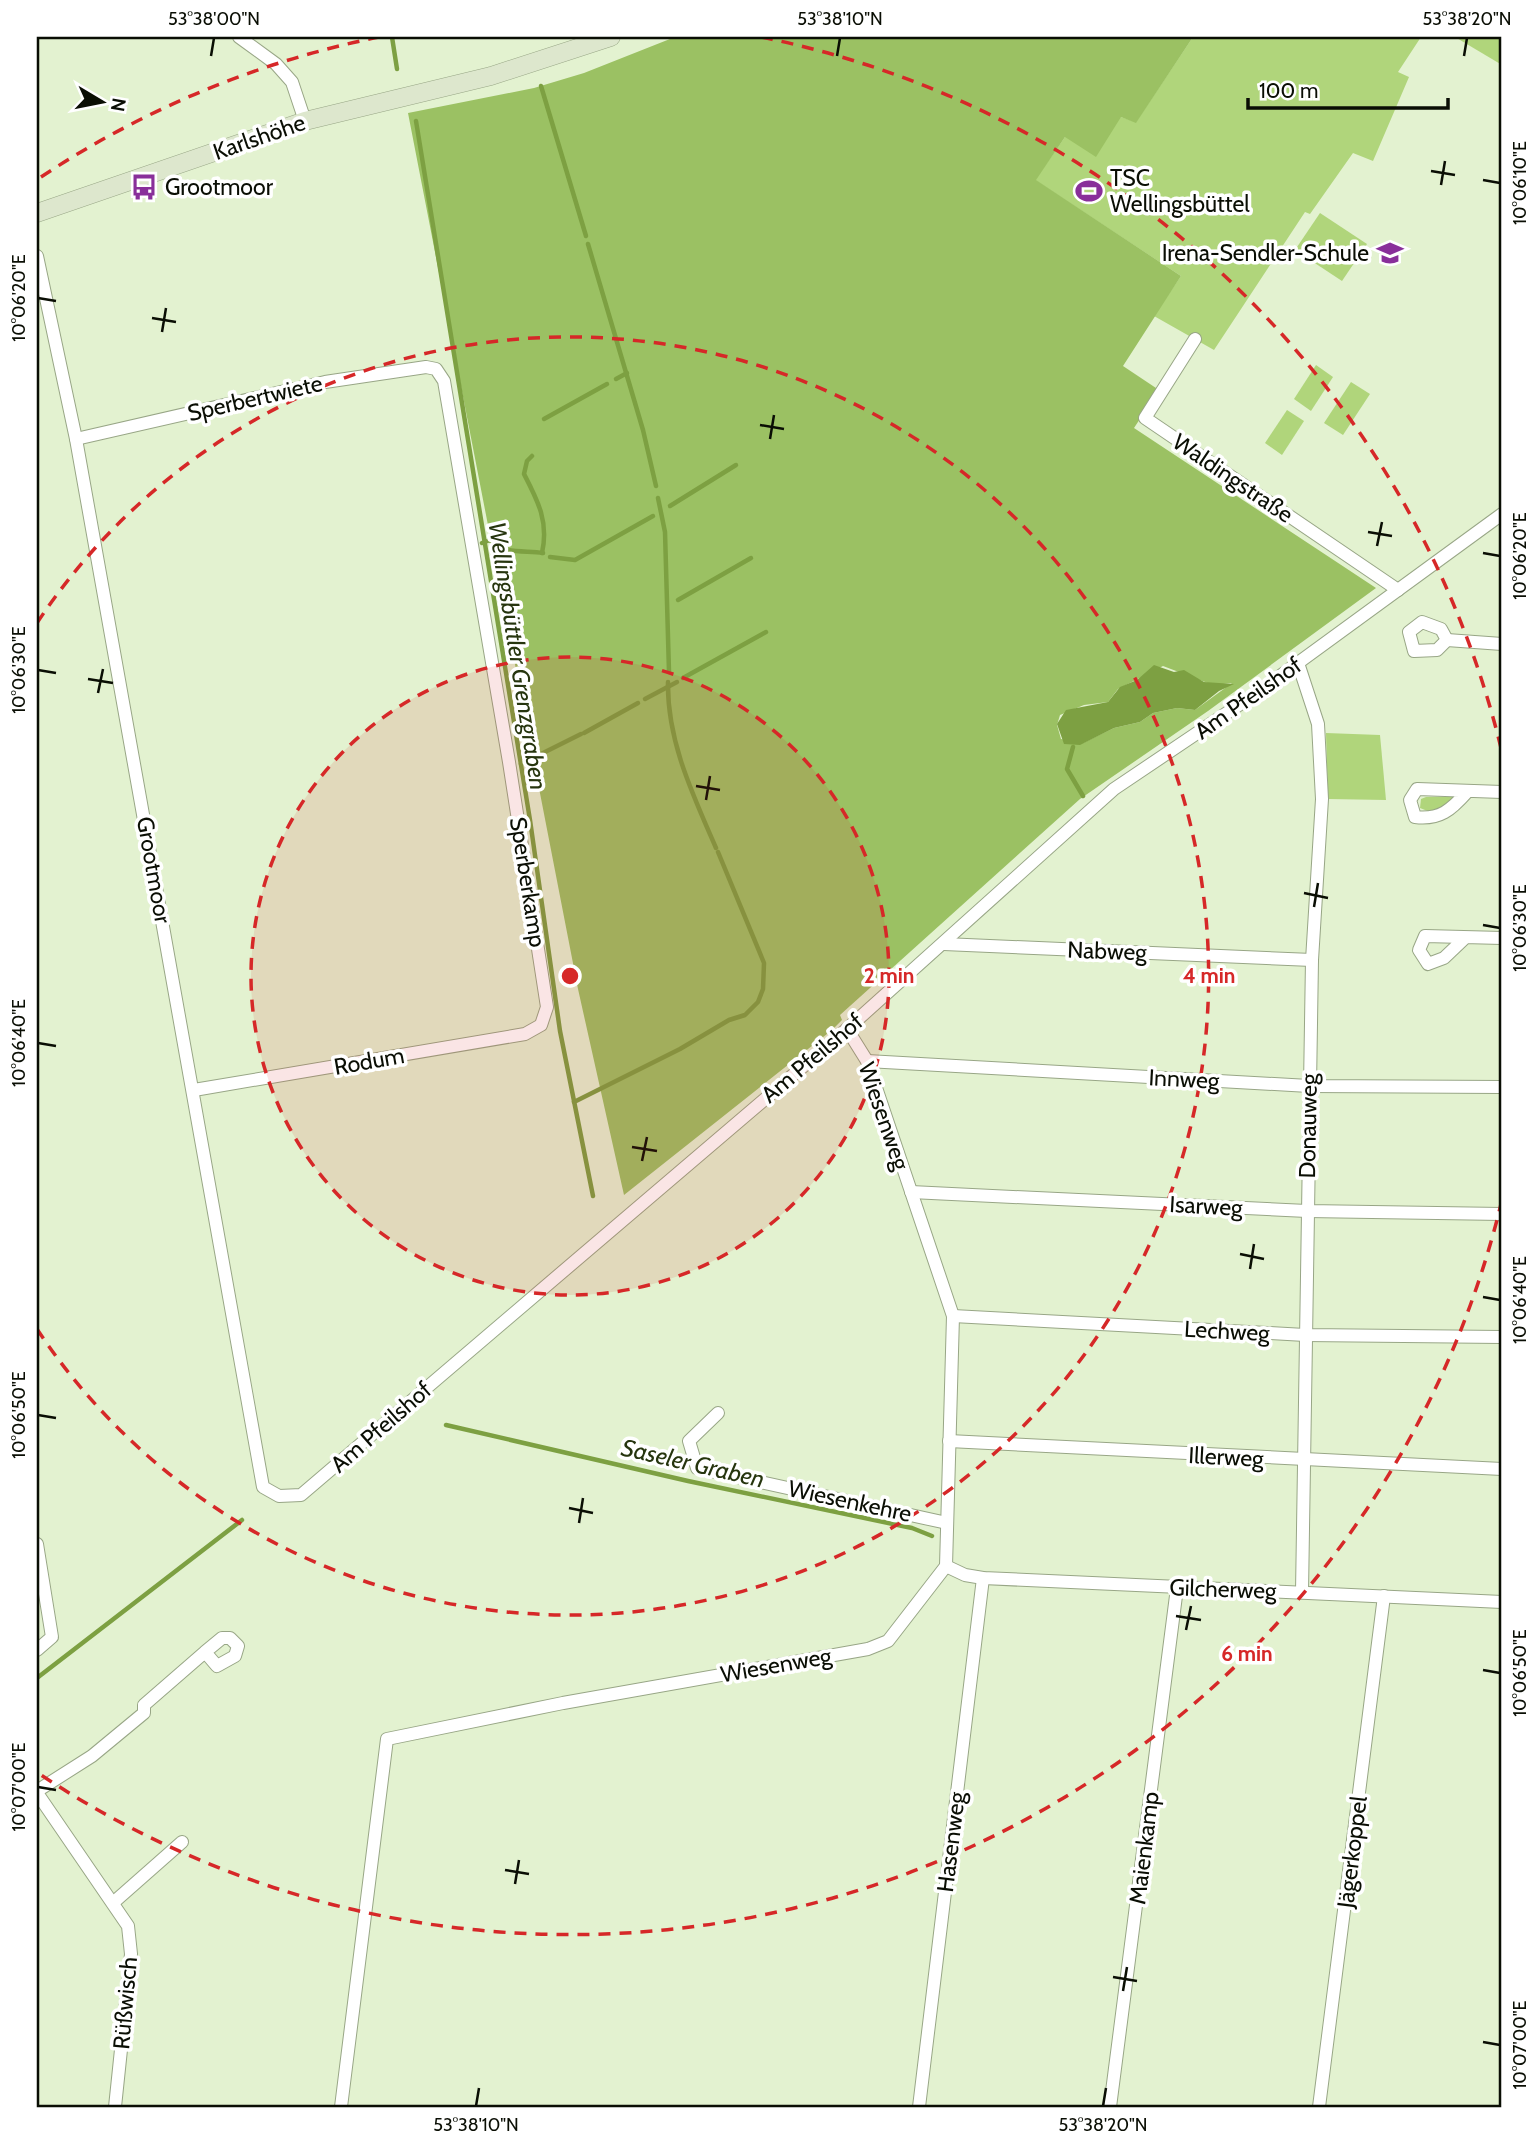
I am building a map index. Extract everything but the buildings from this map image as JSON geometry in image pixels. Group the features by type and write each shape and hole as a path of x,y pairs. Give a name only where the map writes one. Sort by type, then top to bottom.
{"main road":[{"name":"Karlshöhe","path":"37,213 305,121 502,73 611,37"}],"street":[{"path":"239,37 276,64 292,82 305,121"},
{"name":"Grootmoor","path":"37,256 75,439 194,1090 263,1487"},
{"name":"Waldingstraße","path":"1195,339 1144,418 1398,590"},
{"name":"Sperbertwiete","path":"75,439 325,382 426,367 436,369"},
{"name":"Sperberkamp","path":"436,369 444,381 509,762 547,1007 541,1025"},
{"name":"Am Pfeilshof","path":"263,1487 279,1496 301,1495 847,1029 1114,789 1298,663 1502,514"},
{"path":"1447,640 1502,644"},
{"name":"Donauweg","path":"1298,663 1318,724 1322,799 1312,960 1302,1592"},
{"path":"1467,792 1502,792"},
{"path":"1465,937 1502,938"},
{"name":"Nabweg","path":"944,944 1312,960"},
{"name":"Rodum","path":"194,1090 525,1034 541,1025"},
{"name":"Wiesenweg","path":"341,2107 387,1738 563,1703 868,1649 888,1641 946,1566 953,1316 867,1061 847,1029"},
{"name":"Innweg","path":"867,1061 1309,1086 1502,1087"},
{"name":"Isarweg","path":"911,1192 1307,1210 1502,1214"},
{"name":"Lechweg","path":"953,1316 1305,1335 1502,1337"},
{"name":"Wiesenkehre","path":"718,1413 689,1441 697,1468 947,1523"},
{"name":"Illerweg","path":"949,1441 1502,1469"},
{"path":"37,1544 52,1637 37,1650"},
{"name":"Gilcherweg","path":"946,1566 965,1575 983,1578 1502,1602"},
{"name":"Hasenweg","path":"919,2107 983,1578"},
{"name":"Maienkamp","path":"1110,2107 1177,1588"},
{"name":"Jägerkoppel","path":"1319,2107 1384,1596"},
{"path":"37,1792 100,1749 144,1713 144,1704 205,1653"},
{"name":"Rüßwisch","path":"37,1792 128,1926 131,1954 115,2107"},
{"path":"114,1902 182,1842"}],"shaded area":[{"path":"675,37 1193,37 1136,123 1121,117 1096,157 1065,137 1036,180 1181,276 1123,366 1159,390 1134,428 1376,588 1208,711 1080,799 840,1015 842,1020 832,1030 624,1195 578,989 408,113 534,88 584,73","holes":["1163,666 1213,685 1232,683 1195,710 1177,708 1153,713 1140,722 1114,728 1083,743 1061,739 1057,725 1060,715 1084,705 1108,702 1118,689"]},
{"path":"1193,37 1421,37 1398,72 1409,77 1373,161 1353,153 1310,214 1305,212 1214,350 1154,316 1181,276 1035,180 1065,137 1121,117 1136,122"},
{"path":"1455,37 1502,37 1502,65"},
{"path":"1320,213 1367,244 1342,281 1295,250"},
{"path":"1316,365 1333,377 1311,411 1294,399"},
{"path":"1351,382 1370,394 1343,435 1324,423"},
{"path":"1287,410 1304,421 1282,455 1265,443"},
{"path":"1154,665 1174,672 1184,670 1204,682 1234,684 1219,691 1195,710 1177,708 1153,713 1140,722 1114,728 1080,745 1064,744 1057,724 1066,710 1108,702 1120,687 1137,680"},
{"path":"1326,733 1380,735 1386,800 1328,799"},
{"path":"1421,799 1454,799 1442,808 1430,812 1420,808"}],"waterway":[{"name":"Wellingsbüttler Grenzgraben","path":"392,37 397,69"},
{"path":"541,86 586,236"},
{"name":"Wellingsbüttler Grenzgraben","path":"416,121 530,820 560,1031 593,1196"},
{"path":"588,244 643,430 656,486"},
{"path":"616,379 627,373"},
{"path":"544,419 607,384"},
{"path":"532,456 527,461 524,474 538,503 543,522 542,553"},
{"path":"670,506 736,465"},
{"path":"658,498 665,532 669,672"},
{"path":"550,557 575,560 653,516"},
{"path":"482,543 490,540 508,550 543,553"},
{"path":"678,600 751,558"},
{"path":"683,678 766,632"},
{"path":"668,682 672,725 683,767 716,848"},
{"path":"645,699 677,682"},
{"path":"584,733 638,703"},
{"path":"521,764 581,734"},
{"path":"1073,747 1067,769 1083,796"},
{"path":"574,1102 680,1049 729,1020 745,1015 758,1002 763,989 764,963 718,852"},
{"name":"Saseler Graben","path":"446,1425 688,1481 912,1528 932,1536"},
{"path":"37,1678 242,1520"}],"place":[{"name":"Grootmoor","path":"144,187"},
{"name":"TSC Wellingsbüttel","path":"1089,191"},
{"name":"Irena-Sendler-Schule","path":"1390,253"}]}
